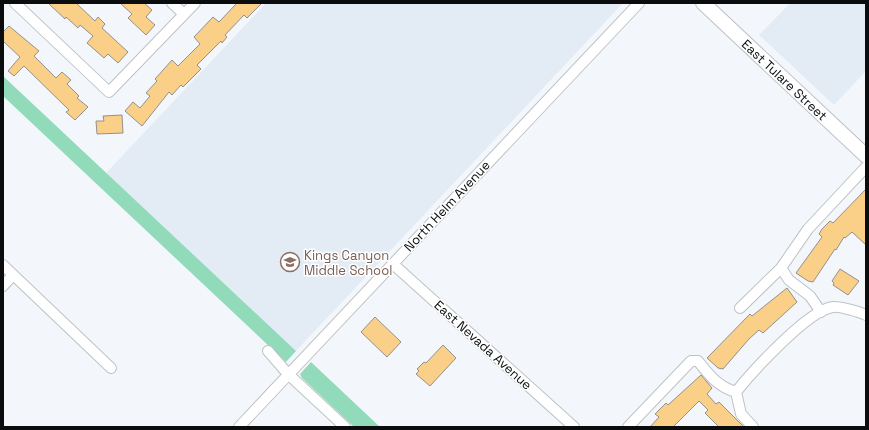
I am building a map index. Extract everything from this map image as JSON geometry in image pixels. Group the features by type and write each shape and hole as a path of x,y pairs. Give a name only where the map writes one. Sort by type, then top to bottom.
{"main road":[{"name":"East Tulare Street","path":"702,3 866,156"}],"street":[{"path":"15,3 109,92 195,3"},
{"path":"172,3 184,14"},
{"name":"North Helm Avenue","path":"239,427 639,3"},
{"path":"740,308 781,268 808,229 866,167"},
{"name":"East Nevada Avenue","path":"393,264 574,427"},
{"path":"3,265 112,368"},
{"path":"781,268 790,280 810,296 821,312"},
{"path":"3,286 13,275"},
{"path":"736,392 750,374 785,340 815,315 833,307 866,315"},
{"path":"268,351 288,374 345,427"},
{"path":"628,427 691,361 698,361 711,378 725,389 736,392"},
{"path":"736,392 742,414 753,427"}],"shaded area":[{"name":"Kings Canyon Middle School","path":"266,3 623,3 296,351 106,173"},
{"path":"790,3 866,3 866,71 834,105 759,35"}],"green space":[{"path":"3,76 296,351 286,362 3,96"},
{"path":"311,362 380,427 354,427 302,378 300,374"}],"building":[{"path":"48,3 76,3 95,21 98,17 105,24 102,28 128,52 118,63 108,54 104,58 87,43 93,36 80,25 78,28 66,17 65,19"},
{"path":"120,3 144,3 152,10 146,17 155,25 146,35 128,18 132,14"},
{"path":"237,3 262,3 247,18 244,15 225,35 227,37 222,43 221,41 197,65 201,69 183,87 181,85 172,95 169,92 142,126 125,111 133,102 140,108 150,96 146,93 157,81 155,79 172,60 178,66 200,44 194,37 213,17 219,22"},
{"path":"9,26 39,51 34,56 56,78 62,72 71,80 67,84 79,96 77,98 88,107 75,120 66,112 69,110 24,66 14,76 8,71 20,57 3,41 3,32"},
{"path":"122,115 123,133 97,134 96,121 104,121 103,116"},
{"path":"866,189 866,245 852,232 845,238 844,237 813,282 808,281 796,273 822,237 819,234 822,229 830,221 833,223"},
{"path":"840,269 859,281 848,295 833,285 834,283 832,281"},
{"path":"787,288 797,302 763,333 759,330 749,339 723,369 718,368 707,358 750,314 752,316"},
{"path":"375,317 401,342 387,357 361,332"},
{"path":"443,345 456,358 430,386 416,374 419,371 417,369 424,362 426,363"},
{"path":"701,375 712,388 707,394 716,404 719,402 744,427 719,427 705,413 708,410 699,401 673,427 650,427 659,417 655,414 666,403 668,405"}],"place":[{"name":"Kings Canyon Middle School","path":"290,262"}]}
